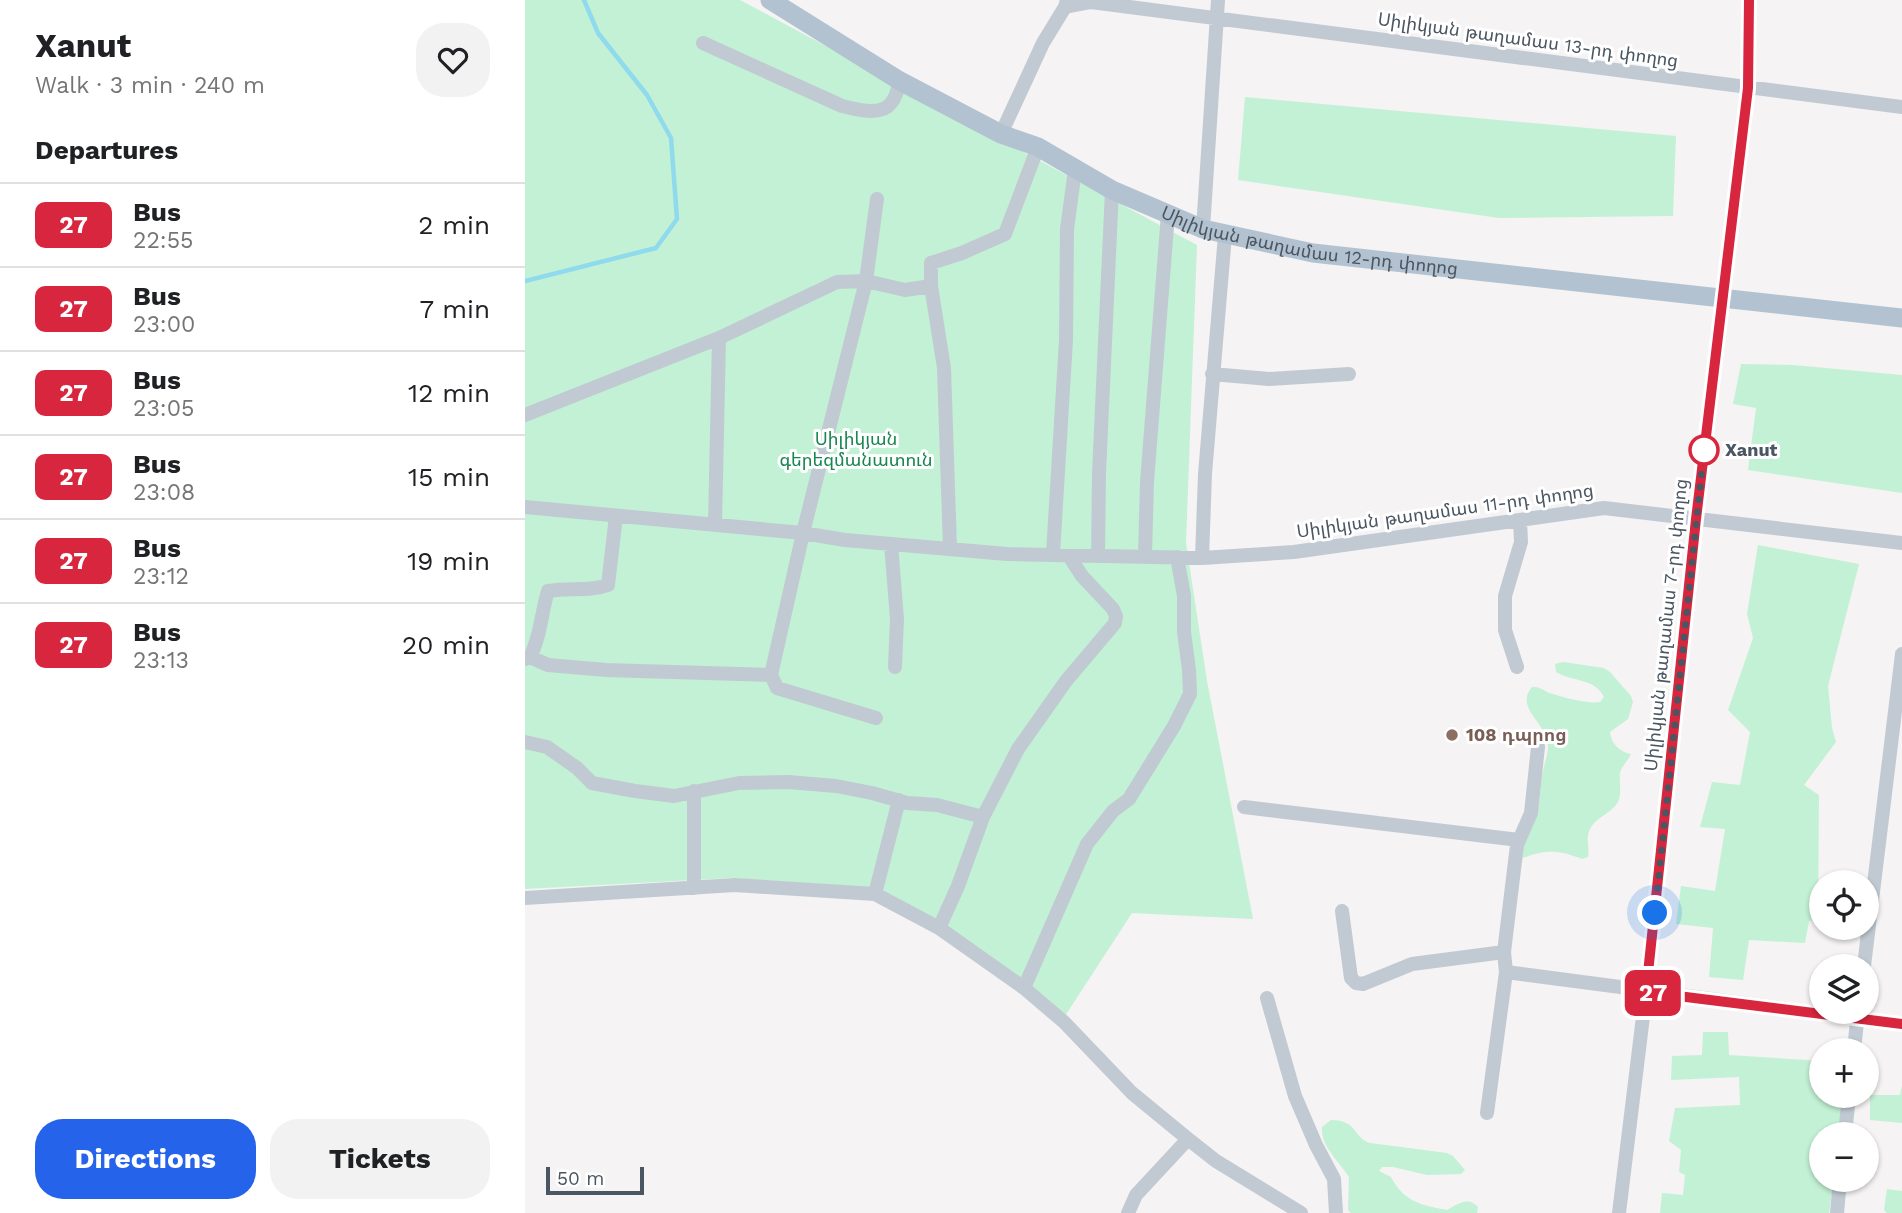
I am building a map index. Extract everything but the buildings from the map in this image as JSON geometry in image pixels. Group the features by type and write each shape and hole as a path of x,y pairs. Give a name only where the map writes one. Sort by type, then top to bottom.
{"main road":[{"name":"Սիլիկյան թաղամաս 12-րդ փողոց","path":"769,0 900,81 1001,134 1038,147 1112,190 1203,229 1313,253 1902,318"}],"street":[{"path":"1203,229 1218,0"},
{"name":"Սիլիկյան թաղամաս 7-րդ փողոց","path":"1619,1213 1646,992 1696,519 1748,88 1749,0"},
{"name":"Սիլիկյան թաղամաս 13-րդ փողոց","path":"1066,4 1091,2 1902,107"},
{"path":"1001,134 1043,43 1066,4"},
{"path":"703,43 842,106 860,110 880,110 891,104 900,81"},
{"path":"950,548 944,368 930,286 931,263 1005,234 1038,147"},
{"path":"1052,554 1066,341 1067,229 1075,170"},
{"path":"1098,556 1099,473 1112,190"},
{"path":"876,718 777,688 771,675 803,533 866,281 877,199"},
{"path":"1145,556 1147,482 1168,214"},
{"path":"1202,558 1212,374 1225,235"},
{"path":"525,415 719,338 837,282 866,281 905,290 930,286"},
{"path":"715,525 719,338"},
{"path":"1212,374 1269,379 1349,374"},
{"name":"Սիլիկյան թաղամաս 11-րդ փողոց","path":"525,508 803,533 845,540 1007,554 1069,556 1202,558 1294,552 1604,508 1902,543"},
{"path":"615,516 608,585 594,590 568,587 548,591 537,643 527,658 548,665 606,670 771,675"},
{"path":"1517,667 1505,630 1505,596 1521,542 1520,520"},
{"path":"891,544 897,619 895,667"},
{"path":"939,928 958,886 983,817 1018,748 1066,681 1115,623 1113,609 1081,576 1069,556"},
{"path":"1024,988 1087,844 1113,811 1129,799 1174,726 1190,694 1184,632 1184,596 1177,557"},
{"path":"1865,954 1902,654"},
{"path":"525,742 547,747 577,768 592,783 674,796 739,783 788,782 836,786 899,800 937,805 983,817"},
{"path":"1487,1113 1506,972 1504,953 1519,840 1531,813 1538,747"},
{"path":"694,792 694,888"},
{"path":"874,894 899,800"},
{"path":"1244,807 1519,840"},
{"path":"525,898 735,885 874,894 939,928 1024,988 1064,1022 1132,1093 1188,1139 1216,1161 1301,1213"},
{"path":"1342,911 1351,978 1356,983 1363,984 1412,964 1504,953"},
{"path":"1506,972 1646,992 1809,1010"},
{"path":"1267,998 1295,1096 1316,1146 1334,1179 1336,1213"},
{"path":"1879,1019 1902,1024"},
{"path":"1128,1213 1136,1195 1188,1139"},
{"path":"1837,1213 1839,1192"}],"green space":[{"name":"Սիլիկյան գերեզմանատուն","path":"525,0 740,0 1197,245 1186,543 1207,681 1253,919 1132,913 1065,1016 938,923 853,886 732,878 525,889"},
{"path":"1245,97 1676,136 1673,216 1499,218 1238,180"},
{"path":"1741,364 1793,365 1902,375 1902,493 1748,470 1756,408 1733,404"},
{"path":"1758,545 1859,564 1828,686 1836,742 1804,785 1819,795 1818,870 1809,870 1809,921 1805,943 1749,940 1743,980 1709,977 1713,928 1676,924 1681,886 1715,891 1725,829 1700,827 1712,782 1740,785 1750,732 1728,710 1753,638 1747,614"},
{"path":"1563,662 1604,668 1631,696 1633,702 1628,719 1610,732 1617,747 1631,754 1620,773 1618,802 1590,829 1588,857 1582,859 1553,852 1523,858 1521,851 1538,810 1548,747 1545,734 1528,708 1528,694 1532,687 1535,687 1558,696 1584,701 1600,702 1604,697 1595,686 1556,672 1555,664"},
{"path":"1703,1032 1728,1032 1729,1055 1809,1060 1809,1108 1841,1108 1841,1122 1809,1122 1809,1192 1832,1192 1829,1213 1660,1213 1662,1193 1683,1195 1685,1175 1679,1172 1681,1150 1669,1141 1675,1108 1740,1105 1739,1077 1671,1080 1672,1056 1702,1055"},
{"path":"1902,1085 1902,1123 1870,1120 1870,1108 1879,1108 1879,1095 1900,1095"},
{"path":"1331,1120 1346,1123 1370,1143 1453,1156 1465,1170 1461,1174 1427,1175 1393,1167 1382,1167 1379,1171 1391,1177 1402,1192 1414,1201 1447,1210 1463,1202 1470,1202 1478,1207 1477,1213 1351,1213 1348,1210 1349,1177 1327,1147 1322,1134 1322,1127"},
{"path":"1887,1189 1902,1191 1902,1213 1887,1213 1884,1210"}],"waterway":[{"path":"525,281 656,248 677,219 671,138 647,95 598,33 584,0"}],"bus line":[{"name":"27","path":"1749,0 1748,88 1696,519 1646,992 1902,1024"}],"place":[{"name":"Xanut","path":"1704,450"},
{"name":"108 դպրոց","path":"1452,735"}],"route":[{"path":"1655,913 1704,450"}]}
